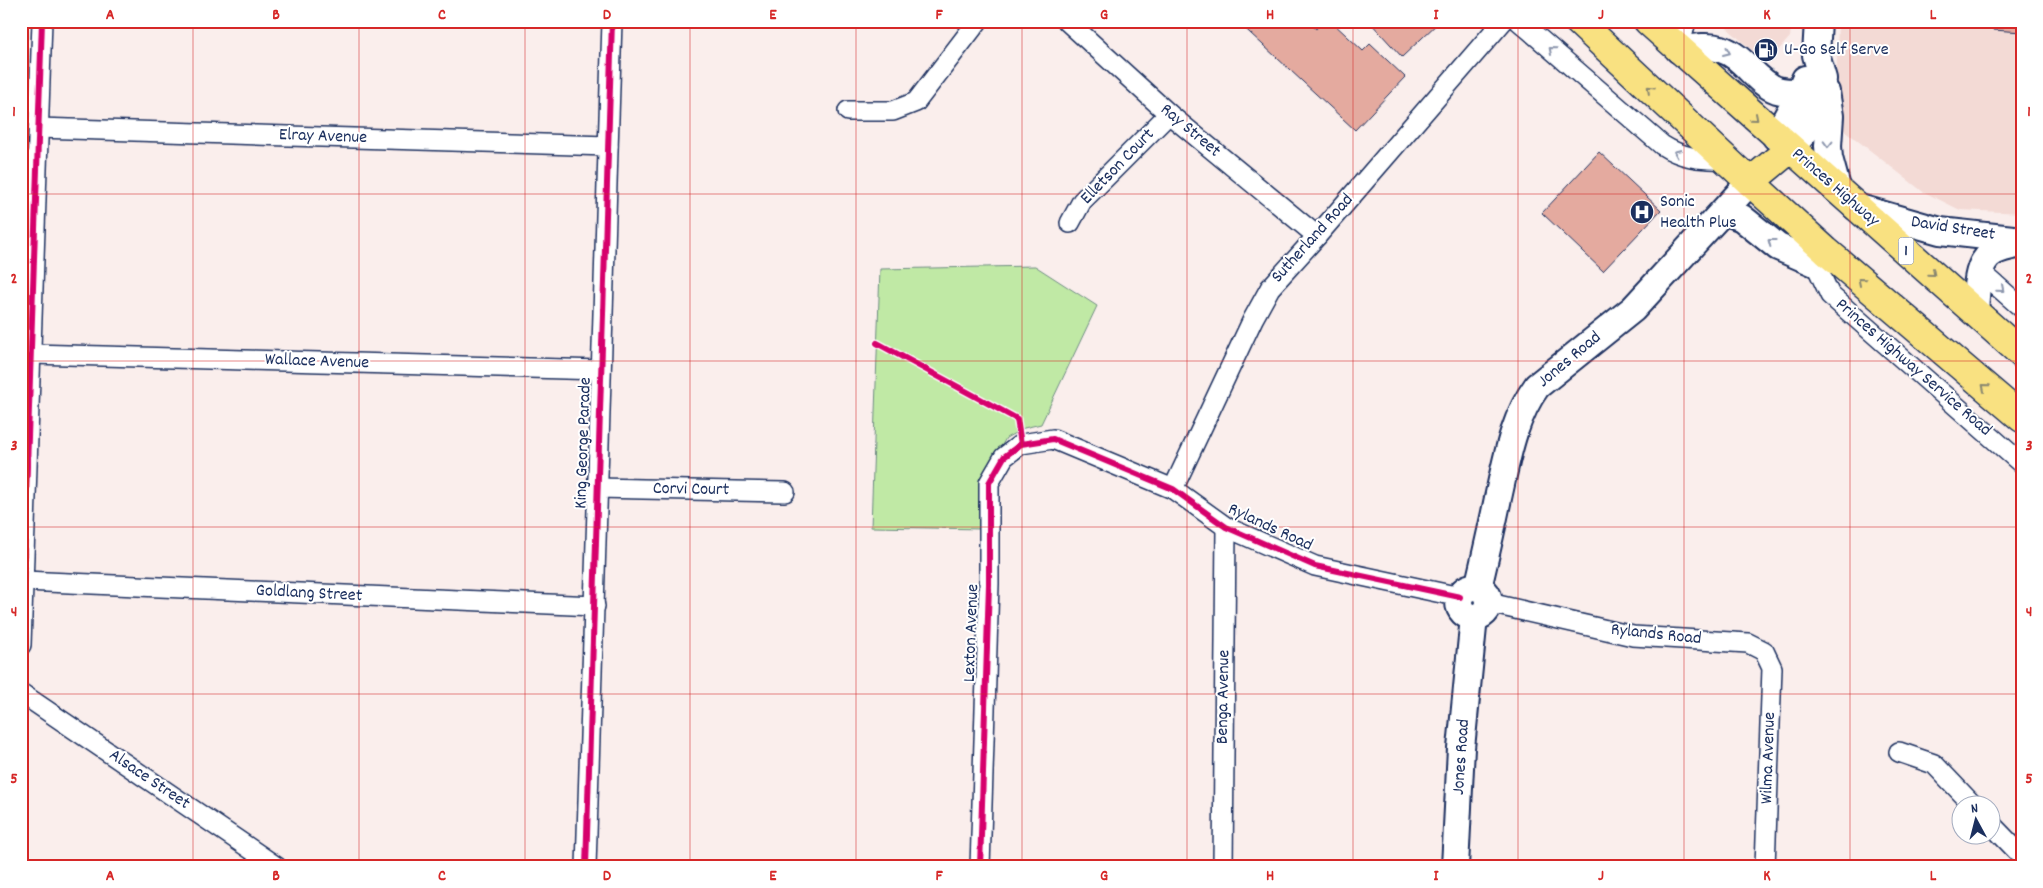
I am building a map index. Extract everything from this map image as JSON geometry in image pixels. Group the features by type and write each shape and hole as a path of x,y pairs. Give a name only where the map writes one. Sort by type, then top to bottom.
{"highway":[{"path":"1578,21 1750,182 1821,257 2022,418"},
{"name":"Princes Highway","path":"1648,21 2022,354"},
{"path":"1750,182 1783,143"}],"main road":[{"path":"1783,143 1803,135 1814,118 1820,102 1818,21"},
{"path":"1679,50 1703,47 1720,49 1737,57 1770,86 1780,91 1800,92"},
{"path":"1783,143 1800,92 1820,67"},
{"path":"1820,67 1830,116 1829,158 1847,199"},
{"name":"Jones Road","path":"1455,867 1462,748 1475,601 1507,457 1517,422 1526,402 1537,386 1633,309 1750,182"},
{"name":"David Street","path":"1847,199 1935,230 2022,240"},
{"path":"1724,211 1742,218 1778,247 1821,257"},
{"path":"1984,320 1980,271 1992,253 2022,244"}],"street":[{"path":"21,645 24,581 25,456 32,354 42,21"},
{"name":"King George Parade","path":"586,867 612,21"},
{"path":"848,111 893,111 916,102 978,21"},
{"name":"Ray Street","path":"1067,21 1169,114 1317,236"},
{"name":"Sutherland Road","path":"1173,489 1253,318 1270,288 1503,21"},
{"path":"1519,21 1662,145 1685,156 1706,160 1725,159"},
{"path":"1679,50 1686,21"},
{"name":"Elletson Court","path":"1070,223 1082,201 1169,114"},
{"name":"Elray Avenue","path":"38,128 608,146"},
{"name":"Princes Highway Service Road","path":"1821,257 1830,295 2022,464"},
{"path":"1980,271 2022,308"},
{"path":"1984,320 2022,339"},
{"name":"Wallace Avenue","path":"32,354 602,370"},
{"name":"Rylands Road","path":"1053,439 1173,489 1226,527 1315,566 1633,636 1748,643 1764,651"},
{"name":"Lexton Avenue","path":"980,867 989,584 989,483 1004,457 1021,444 1053,439"},
{"name":"Corvi Court","path":"597,488 785,492"},
{"name":"Benga Avenue","path":"1223,867 1226,527"},
{"name":"Goldlang Street","path":"24,581 595,606"},
{"name":"Wilma Avenue","path":"1764,651 1772,668 1765,867"},
{"name":"Alsace Street","path":"21,693 278,867"},
{"path":"1899,752 1934,764 1964,796"},
{"path":"2000,833 2022,856"}],"shaded area":[{"name":"U-Go Self Serve","path":"1719,21 1792,21 1790,37 1767,63"},
{"path":"1838,21 2022,21 2022,213 1960,210 1922,191 1835,123"}],"green space":[{"path":"1035,266 1097,306 1041,424 1024,428 1006,438 985,475 982,529 871,527 880,269"}],"building":[{"path":"1237,21 1308,21 1316,29 1323,21 1331,21 1363,51 1370,44 1405,77 1355,130"},
{"path":"1369,21 1440,21 1402,57"},
{"path":"1993,21 2022,21 2022,32 1993,30"},
{"path":"1599,152 1661,210 1603,271 1542,213"}],"cycle path":[{"path":"21,645 42,21"},
{"path":"586,867 612,21"},
{"path":"877,343 1017,419 1021,444"},
{"path":"980,867 989,584 989,483 1004,457 1021,444 1053,439 1173,489 1226,527 1315,566 1460,597"}],"place":[{"name":"U-Go Self Serve","path":"1766,50"},
{"name":"Sonic Health Plus","path":"1642,212"}]}
